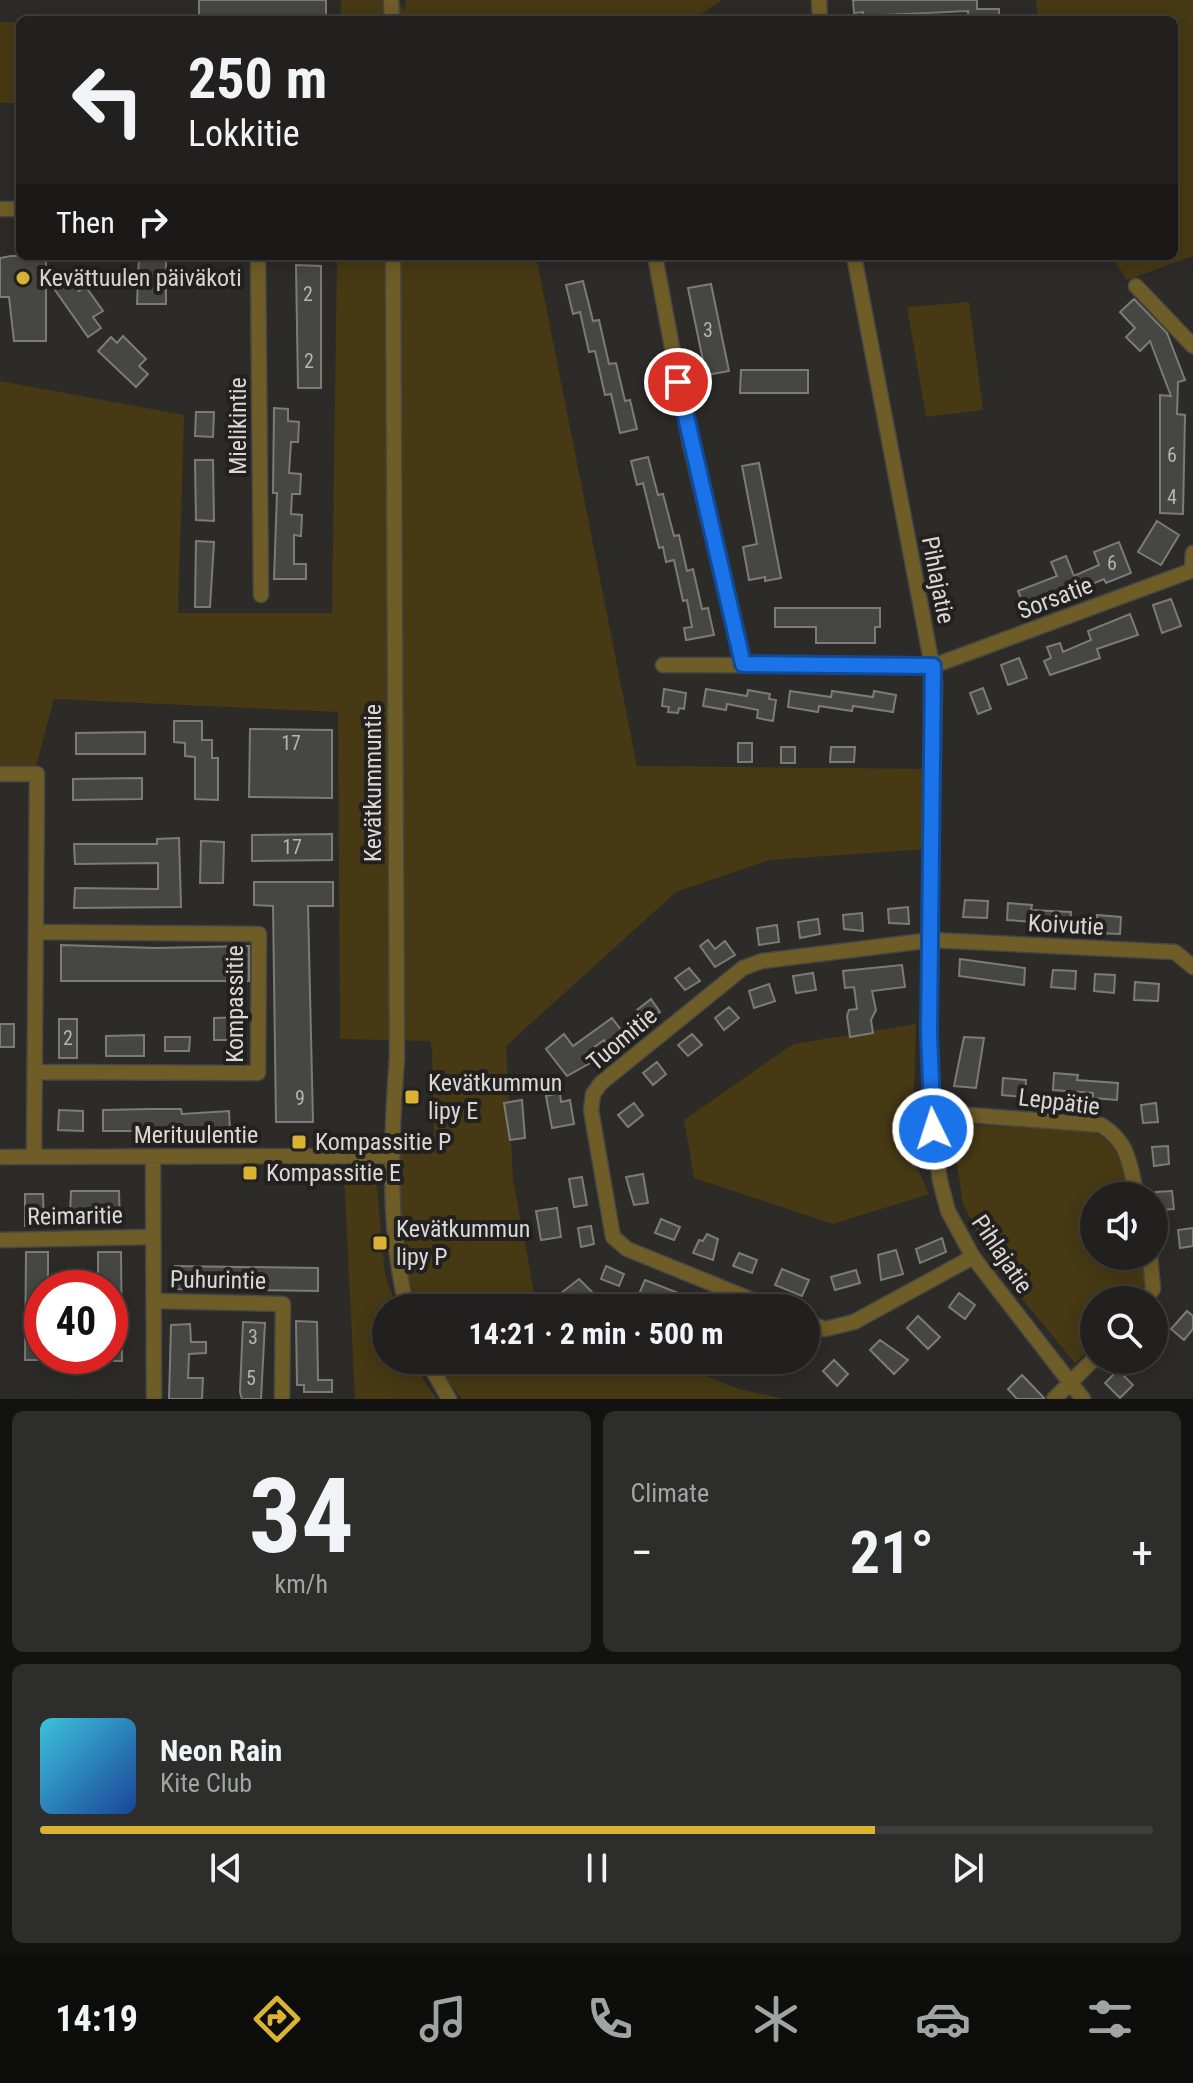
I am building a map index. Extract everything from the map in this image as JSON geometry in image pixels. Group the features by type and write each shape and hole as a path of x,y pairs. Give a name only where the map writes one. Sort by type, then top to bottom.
{"street":[{"name":"Mielikintie","path":"258,260 261,595"},
{"name":"Kevätkummuntie","path":"393,260 397,1058 392,1156 399,1271 404,1294"},
{"path":"656,260 690,444 743,664"},
{"name":"Pihlajatie","path":"855,260 933,666 931,1112 940,1181 948,1211 973,1257 1083,1399"},
{"path":"1136,286 1193,346"},
{"path":"1193,553 1193,570"},
{"name":"Sorsatie","path":"933,666 1193,570"},
{"path":"663,665 933,666"},
{"path":"0,774 37,774 34,1156"},
{"name":"Kompassitie","path":"36,1072 258,1073 259,950 259,934 37,932"},
{"name":"Koivutie","path":"932,940 1175,952 1193,967"},
{"name":"Tuomitie","path":"738,1294 627,1249 613,1237 596,1147 593,1094 601,1083 743,968 762,961 932,940"},
{"name":"Leppätie","path":"931,1112 1101,1125 1119,1136 1133,1182"},
{"name":"Merituulentie","path":"0,1157 392,1156"},
{"path":"153,1158 154,1399"},
{"name":"Reimaritie","path":"0,1240 151,1237"},
{"path":"820,1327 825,1329 854,1322 973,1257"},
{"name":"Puhurintie","path":"154,1301 283,1304 282,1399"},
{"path":"1054,1399 1080,1373"},
{"path":"435,1374 449,1399"}],"shaded area":[{"path":"341,0 396,0 405,11 406,0 722,0 698,16 340,16"},
{"path":"1036,0 1193,0 1193,256 1127,280 1114,260 1178,260 1178,16 1038,16"},
{"path":"0,22 16,22 16,103 0,103"},
{"path":"337,260 537,260 637,766 941,769 941,848 769,860 676,892 506,1046 513,1179 534,1294 413,1294 402,1267 396,1165 401,1139 434,1141 432,1049 430,1041 340,1039 338,712 54,699 36,766 0,766 0,381 184,415 178,613 332,613"},
{"path":"969,302 983,410 926,417 907,307"},
{"path":"916,1024 912,1156 929,1194 833,1224 694,1178 684,1120 793,1044"},
{"path":"951,1124 1089,1130 1113,1148 1125,1182 1080,1182 1080,1270 1146,1270 1144,1286 1080,1286 1080,1358 1075,1363 991,1261 963,1204"},
{"path":"344,1174 376,1178 385,1275 392,1294 372,1294 372,1374 421,1374 437,1399 355,1399"},
{"path":"443,1374 701,1374 739,1389 784,1399 462,1399"}],"building":[{"path":"199,0 326,0 326,16 199,16"},
{"path":"853,0 977,0 977,9 999,9 999,16 968,16 968,11 863,16 863,12 854,13"},
{"name":"Kevättuulen päiväkoti","path":"16,256 16,260 46,260 46,341 14,341 9,297 0,297 0,258"},
{"path":"139,260 166,260 166,304 137,304"},
{"path":"296,265 321,266 321,388 298,388"},
{"path":"71,279 79,291 86,287 103,311 93,317 101,328 88,337 55,290"},
{"path":"583,281 593,321 599,320 609,364 616,363 625,401 630,400 637,429 620,433 611,394 605,395 595,351 589,352 580,312 573,314 566,285"},
{"path":"711,284 729,371 706,375 688,288"},
{"path":"1134,299 1167,333 1185,380 1178,382 1177,414 1185,415 1183,514 1160,513 1160,395 1171,396 1150,341 1140,351 1126,337 1135,328 1120,312"},
{"path":"123,336 146,359 139,366 148,374 136,387 98,351 111,337 117,343"},
{"path":"741,370 808,370 808,393 740,393"},
{"path":"274,408 288,409 288,421 299,422 298,442 291,442 289,473 301,474 300,494 292,494 291,514 302,515 301,536 294,535 294,564 306,564 306,579 274,579 277,493 273,493"},
{"path":"196,412 214,412 213,437 195,436"},
{"path":"648,457 658,495 663,494 674,536 679,535 687,571 693,569 702,609 708,608 714,635 686,640 684,628 692,627 687,600 683,601 674,560 666,562 663,547 659,548 643,483 637,485 631,461"},
{"path":"195,460 213,460 214,521 196,520"},
{"path":"759,463 781,578 765,581 765,577 749,580 743,547 757,544 742,466"},
{"path":"1157,521 1179,535 1161,565 1138,552"},
{"path":"196,541 214,542 210,607 195,607"},
{"path":"1119,542 1131,573 1106,583 1104,579 1072,592 1074,598 1065,602 1063,598 1027,613 1018,591 1057,576 1051,562 1066,556 1074,576 1099,565 1094,552"},
{"path":"1171,599 1181,626 1162,633 1153,605"},
{"path":"775,608 880,608 880,627 875,627 875,643 816,643 816,627 775,627"},
{"path":"1130,614 1138,635 1097,649 1100,658 1050,675 1044,661 1051,658 1047,647 1060,643 1063,652 1091,640 1088,631"},
{"path":"1019,658 1027,678 1008,685 1001,665"},
{"path":"983,688 991,709 978,714 970,693"},
{"path":"664,689 686,693 684,709 679,708 678,713 668,712 669,707 662,706"},
{"path":"706,689 747,696 748,690 770,694 769,699 776,700 773,721 757,718 758,710 727,704 726,710 703,706"},
{"path":"790,691 831,697 832,691 873,697 874,691 896,695 893,712 853,706 852,711 819,706 818,712 788,707"},
{"path":"174,721 202,721 202,740 212,740 212,758 218,758 218,800 195,799 195,757 185,756 185,743 174,742"},
{"path":"250,729 332,730 332,798 249,797"},
{"path":"145,732 145,754 76,754 76,733"},
{"path":"738,743 752,743 752,762 738,762"},
{"path":"781,747 795,747 795,763 781,763"},
{"path":"831,747 855,747 854,762 830,762"},
{"path":"142,778 142,799 73,800 73,779"},
{"path":"332,834 332,860 252,861 252,835"},
{"path":"179,838 181,907 74,908 75,888 158,889 158,863 75,864 74,844 157,844 157,839"},
{"path":"201,841 224,842 223,883 200,883"},
{"path":"254,882 333,882 333,906 308,906 313,1122 276,1122 273,906 254,905"},
{"path":"965,900 988,901 987,918 963,917"},
{"path":"1008,903 1032,905 1031,910 1071,912 1070,929 1047,928 1047,923 1007,920"},
{"path":"908,907 909,924 889,923 888,909"},
{"path":"862,913 863,931 844,929 843,915"},
{"path":"1097,915 1121,917 1120,934 1096,933"},
{"path":"818,919 820,934 800,938 798,922"},
{"path":"777,925 779,942 759,945 757,928"},
{"path":"708,940 715,949 725,941 735,955 715,967 700,946"},
{"path":"61,945 155,948 249,946 249,981 61,981"},
{"path":"960,959 1025,968 1024,985 959,976"},
{"path":"902,965 905,987 872,991 876,1010 871,1020 873,1033 850,1037 847,1016 849,1010 857,1009 854,987 845,988 843,971"},
{"path":"689,968 700,981 685,990 675,978"},
{"path":"1053,970 1076,971 1075,989 1051,987"},
{"path":"813,973 816,990 796,993 793,976"},
{"path":"1095,974 1115,975 1114,993 1094,991"},
{"path":"1135,982 1159,984 1158,1001 1134,1000"},
{"path":"769,984 775,1001 754,1008 749,991"},
{"path":"651,999 660,1012 646,1021 637,1010"},
{"path":"729,1007 739,1018 724,1030 715,1018"},
{"path":"244,1017 244,1040 214,1040 214,1018"},
{"path":"612,1018 628,1039 610,1049 604,1040 585,1054 592,1062 567,1076 546,1049 564,1034 573,1046"},
{"path":"59,1019 77,1019 77,1058 59,1058"},
{"path":"0,1024 14,1024 14,1047 0,1047"},
{"path":"692,1034 702,1045 688,1056 678,1045"},
{"path":"144,1035 144,1056 106,1056 106,1036"},
{"path":"165,1037 190,1037 189,1051 165,1051"},
{"path":"964,1037 984,1038 976,1088 954,1086"},
{"path":"657,1062 666,1074 653,1085 643,1073"},
{"path":"1054,1073 1078,1075 1077,1080 1118,1083 1117,1100 1093,1098 1093,1093 1053,1090"},
{"path":"1003,1078 1026,1080 1025,1097 1002,1095"},
{"path":"560,1093 561,1102 570,1100 574,1124 552,1128 546,1096"},
{"path":"522,1100 525,1138 510,1140 504,1103"},
{"path":"634,1103 643,1115 628,1127 618,1115"},
{"path":"1156,1103 1158,1122 1143,1123 1141,1105"},
{"path":"181,1109 182,1114 229,1111 230,1131 103,1131 103,1110"},
{"path":"59,1110 83,1111 83,1131 58,1130"},
{"path":"1168,1146 1169,1164 1154,1166 1152,1147"},
{"path":"643,1174 648,1203 634,1205 626,1177"},
{"path":"582,1177 587,1205 574,1207 569,1179"},
{"path":"71,1191 119,1191 120,1223 101,1224 101,1217 70,1216"},
{"path":"1168,1191 1172,1191 1174,1209 1168,1209"},
{"path":"25,1194 43,1194 44,1226 25,1226"},
{"path":"557,1208 561,1237 541,1240 536,1211"},
{"path":"661,1219 680,1227 674,1240 655,1233"},
{"path":"591,1226 594,1244 581,1247 578,1228"},
{"path":"1193,1228 1193,1246 1180,1248 1178,1230"},
{"path":"707,1234 718,1239 713,1260 693,1253 699,1240 703,1241"},
{"path":"942,1238 946,1252 920,1263 916,1249"},
{"path":"896,1250 903,1274 881,1280 878,1255"},
{"path":"26,1252 48,1252 48,1270 26,1270"},
{"path":"98,1252 121,1252 121,1270 98,1270"},
{"path":"739,1253 757,1260 752,1273 733,1266"},
{"path":"175,1266 318,1268 318,1291 175,1289"},
{"path":"606,1266 624,1274 619,1286 601,1279"},
{"path":"782,1269 809,1280 803,1294 775,1285"},
{"path":"856,1270 860,1283 835,1290 831,1277"},
{"path":"579,1279 594,1294 560,1294"},
{"path":"645,1280 680,1294 639,1294"},
{"path":"959,1293 975,1305 965,1319 949,1307"},
{"path":"1187,1311 1193,1316 1193,1329 1184,1340 1171,1329"},
{"path":"918,1316 940,1337 928,1349 907,1328"},
{"path":"296,1321 317,1322 318,1380 332,1380 332,1392 304,1392 304,1385 297,1385"},
{"path":"243,1322 265,1323 261,1399 242,1399 240,1392"},
{"path":"190,1324 191,1342 206,1342 206,1353 189,1354 188,1378 203,1378 202,1399 169,1399 171,1325"},
{"path":"880,1340 908,1360 894,1374 870,1350"},
{"path":"834,1360 848,1374 837,1386 823,1371"},
{"path":"1114,1374 1122,1374 1133,1385 1120,1398 1105,1383"},
{"path":"1022,1375 1044,1399 1017,1399 1008,1389"}],"place":[{"name":"Kevättuulen päiväkoti","path":"23,278"},
{"name":"Kevätkummun lipy E","path":"412,1097"},
{"name":"Kompassitie P","path":"299,1142"},
{"name":"Kompassitie E","path":"250,1173"},
{"name":"Kevätkummun lipy P","path":"380,1243"}],"route":[{"path":"678,382 743,664 933,666 929,1033 933,1129"}]}
